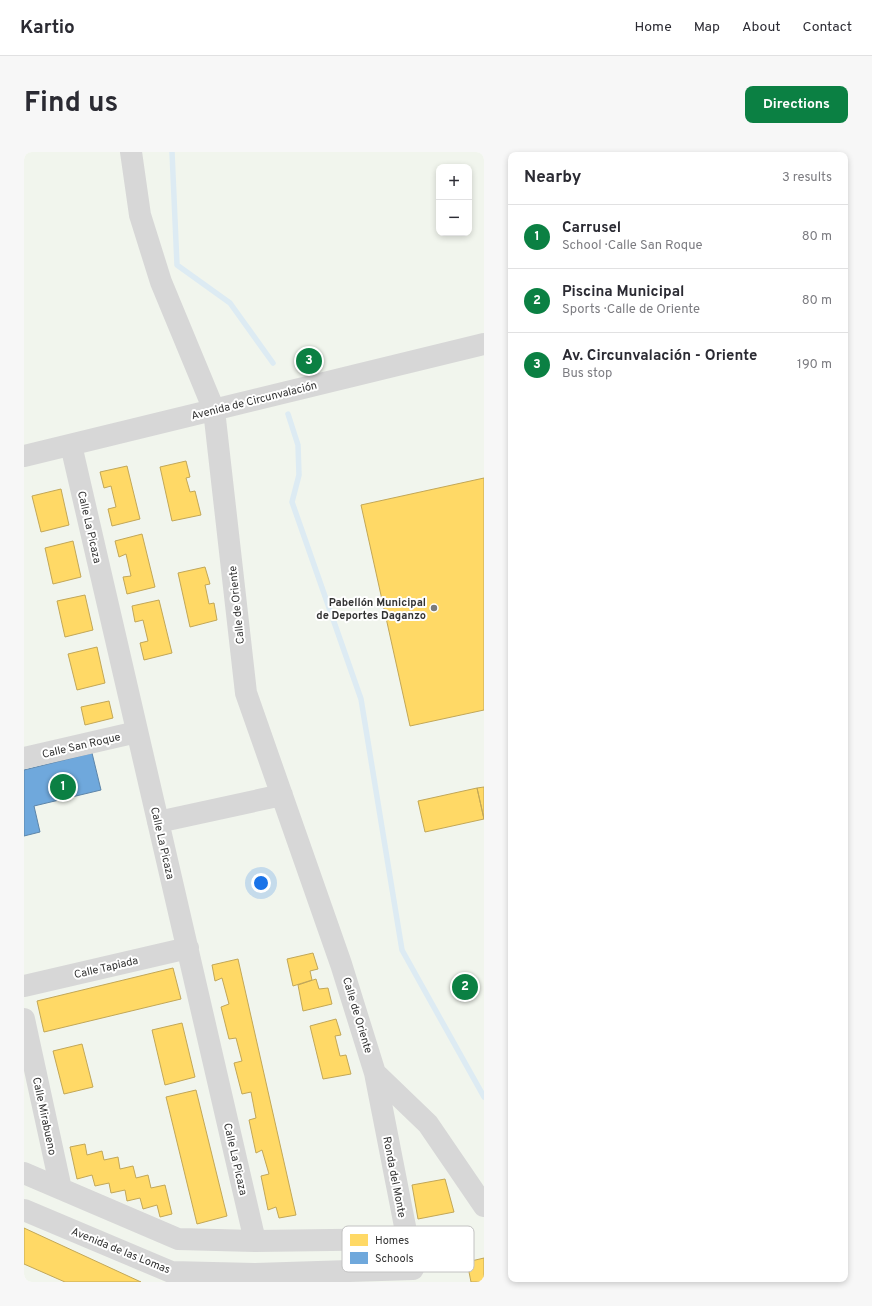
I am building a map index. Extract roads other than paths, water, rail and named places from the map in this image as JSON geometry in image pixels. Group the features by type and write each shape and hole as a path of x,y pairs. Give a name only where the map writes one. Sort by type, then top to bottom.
{"street":[{"name":"Calle de Oriente","path":"131,152 140,215 161,282 214,410 246,693 342,964 375,1073 428,1124 484,1206"},
{"name":"Avenida de Circunvalación","path":"24,456 484,344"},
{"name":"Calle La Picaza","path":"71,445 255,1241"},
{"name":"Calle San Roque","path":"24,758 137,732"},
{"path":"158,822 282,795"},
{"name":"Calle Tapiada","path":"24,986 188,948"},
{"name":"Calle Mirabueno","path":"24,1019 61,1189"},
{"name":"Ronda del Monte","path":"375,1073 404,1226"},
{"path":"24,1173 178,1239 255,1241 342,1240"},
{"name":"Avenida de las Lomas","path":"24,1210 170,1272 414,1275"}],"waterway":[{"path":"172,152 177,265 230,303 273,363"},
{"path":"288,414 298,445 299,475 292,502 361,699 402,950 484,1097"}],"place":[{"name":"Av. Circunvalación - Oriente","path":"309,361"},
{"name":"Pabellón Municipal de Deportes Daganzo","path":"434,608"},
{"name":"Carrusel","path":"63,787"},
{"name":"Piscina Municipal","path":"465,987"}]}
